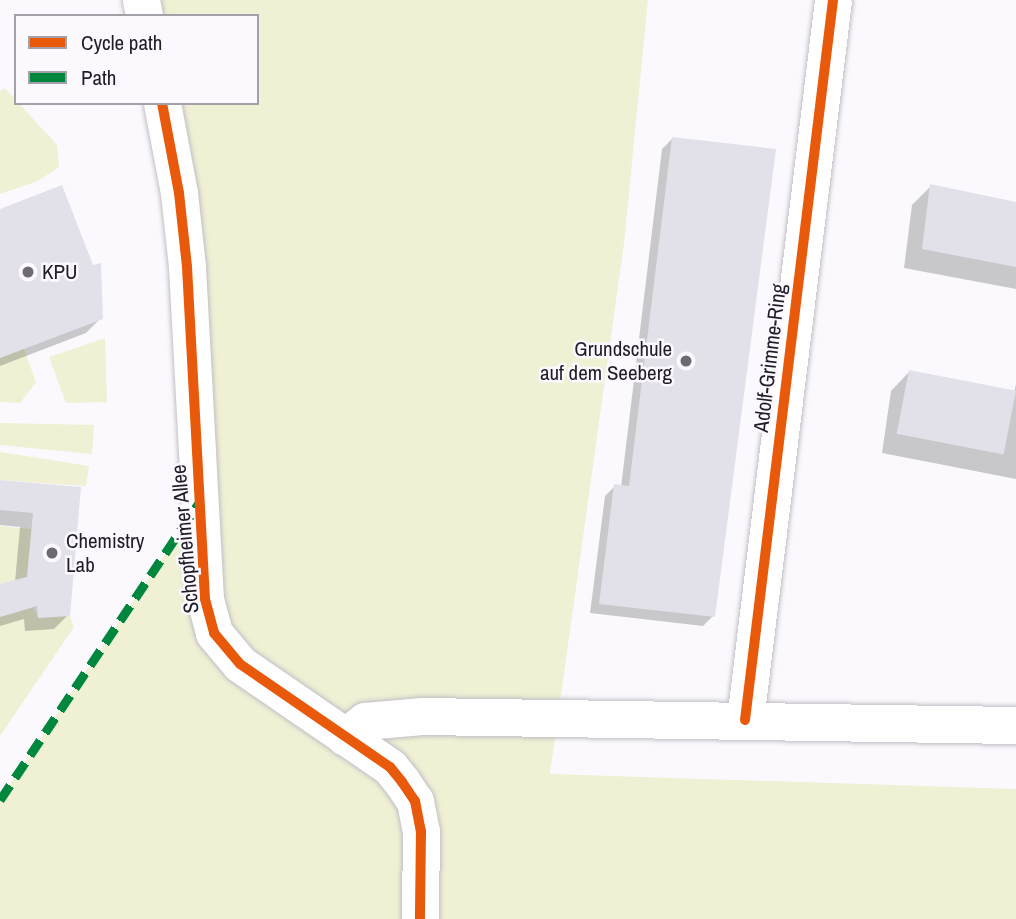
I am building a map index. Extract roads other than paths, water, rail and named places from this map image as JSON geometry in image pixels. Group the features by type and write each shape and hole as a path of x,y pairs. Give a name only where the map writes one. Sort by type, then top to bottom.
{"street":[{"name":"Adolf-Grimme-Ring","path":"745,720 819,224 833,0"},
{"name":"Schopfheimer Allee","path":"162,105 179,193 187,267 205,599 214,633 240,664 390,767 415,801 421,831 420,919"},
{"path":"345,737 365,721 384,717 1016,725"}],"place":[{"name":"KPU","path":"28,272"},
{"name":"Grundschule auf dem Seeberg","path":"686,361"},
{"name":"Chemistry Lab","path":"52,553"}]}
